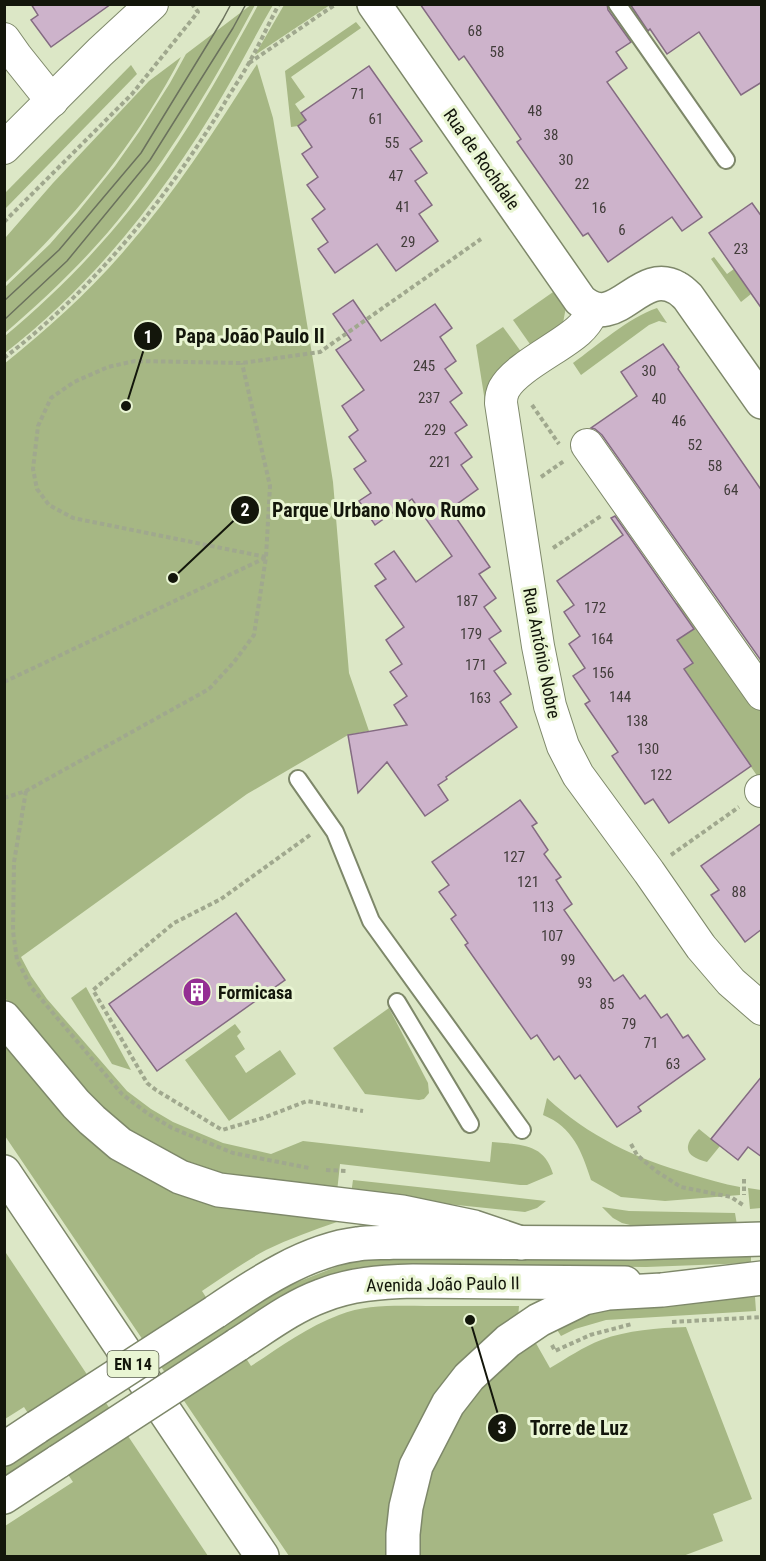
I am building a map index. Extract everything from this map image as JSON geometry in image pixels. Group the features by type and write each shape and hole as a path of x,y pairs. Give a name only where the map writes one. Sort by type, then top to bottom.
{"main road":[{"name":"Rua de Rochdale","path":"374,4 580,300 587,307 594,309"},
{"path":"594,309 614,308 642,288 653,284 666,284 677,288 688,297 762,402"},
{"path":"4,1018 92,1120 120,1144 180,1177 219,1190 402,1212 474,1227 521,1243"},
{"name":"EN 14","path":"4,1172 262,1557"},
{"name":"EN 14","path":"4,1199 243,1557"},
{"path":"4,1449 250,1289 283,1270 327,1251 357,1244 395,1242 631,1244 762,1239"},
{"path":"403,1557 406,1507 416,1466 448,1404 469,1377 508,1341 538,1320 584,1298 608,1293 662,1290 762,1278"},
{"name":"Avenida João Paulo II","path":"4,1497 288,1312 321,1296 354,1286 384,1282 633,1283 762,1278"}],"street":[{"path":"4,148 100,52 152,4"},
{"path":"4,39 52,101"},
{"name":"Rua António Nobre","path":"594,309 586,323 577,332 523,369 509,382 504,388 501,403 538,646 550,706 558,735 578,774 701,947 731,982 762,1009"},
{"path":"572,450 762,694"}],"lane":[{"path":"617,4 726,160"},
{"path":"298,779 334,832 371,921 522,1130"},
{"path":"397,1002 470,1124"}],"path":[{"path":"4,222 132,94 198,12 192,4"},
{"path":"4,358 46,324 84,287 149,213 213,123 249,63 279,4"},
{"path":"249,63 336,4"},
{"path":"266,557 73,518 49,505 37,489 33,469 38,426 51,398 74,382 108,367 135,361 242,363 320,352 481,239"},
{"path":"4,798 26,791 209,689 234,662 254,635 266,557 270,486 242,363"},
{"path":"528,399 572,450 536,480"},
{"path":"547,553 605,513"},
{"path":"4,682 266,557"},
{"path":"26,791 14,862 13,930 17,960 32,987 122,1094 147,1113 172,1128 233,1152 314,1169"},
{"path":"667,858 761,791"},
{"path":"328,822 221,899 174,923 93,990 147,1083 222,1130 263,1119 307,1101 363,1111"},
{"path":"631,1144 637,1155 681,1187 731,1197 743,1205"},
{"path":"322,1170 347,1171"},
{"path":"744,1179 744,1195"},
{"path":"670,1322 762,1317"},
{"path":"555,1351 590,1335 636,1324"}],"green space":[{"path":"252,4 255,5 211,84 179,135 127,209 84,259 5,333 5,287 50,244 115,166 139,132 186,54"},
{"path":"258,5 273,5 202,129 153,200 99,266 38,326 5,353 5,336 91,255 148,186 202,104"},
{"path":"284,5 330,5 255,55"},
{"path":"356,22 361,28 291,77 305,97 295,104 306,120 298,126 291,127 285,71"},
{"path":"181,57 145,119 103,178 56,232 5,283 4,239 149,81"},
{"path":"257,64 273,118 333,482 349,673 369,731 348,735 247,794 21,957 47,999 127,1091 173,1122 223,1143 271,1154 303,1141 490,1162 492,1142 521,1145 543,1156 553,1174 527,1185 340,1164 337,1192 221,1177 188,1166 153,1147 98,1108 5,998 4,364 82,296 143,229 194,160"},
{"path":"131,65 137,74 5,209 5,193"},
{"path":"714,257 727,274 734,269 751,294 741,302 711,259"},
{"path":"556,290 566,307 563,323 532,347 513,320"},
{"path":"657,308 667,323 659,321 649,325 581,375 573,363 624,325"},
{"path":"503,327 522,353 486,408 476,345"},
{"path":"679,602 727,661 761,712 762,778 760,780 684,669 693,663 677,640 687,633 670,609"},
{"path":"86,987 131,1070 112,1064 71,998"},
{"path":"389,1008 428,1083 429,1093 424,1099 365,1094 333,1048"},
{"path":"235,1024 241,1032 237,1036 245,1049 235,1056 246,1073 280,1050 296,1074 229,1121 185,1060"},
{"path":"4,1040 86,1132 337,1217 337,1222 266,1250 202,1291 224,1325 290,1285 346,1263 378,1258 751,1254 751,1263 646,1267 405,1265 361,1267 314,1282 229,1332 251,1366 294,1338 350,1311 393,1306 519,1306 518,1318 503,1329 389,1556 289,1556 5,1136"},
{"path":"547,1098 579,1124 614,1145 670,1168 740,1187 740,1195 665,1201 621,1197 591,1180 575,1141 562,1126 543,1115"},
{"path":"699,1129 720,1146 707,1162 693,1157 688,1149 690,1140"},
{"path":"353,1180 546,1201 537,1208 525,1212 351,1194"},
{"path":"748,1188 761,1190 761,1208 750,1209"},
{"path":"602,1207 629,1211 735,1213 737,1225 638,1227 613,1218"},
{"path":"4,1250 208,1556 5,1556 5,1526 73,1482 51,1449 5,1480 5,1468 46,1441 24,1407 5,1419"},
{"path":"755,1297 756,1311 606,1320 575,1329 561,1336 554,1325 585,1313 640,1304"},
{"path":"686,1327 752,1499 713,1514 723,1541 683,1556 415,1556 416,1529 431,1466 474,1391 533,1338 550,1368 601,1340 643,1330"}],"building":[{"path":"31,4 111,4 51,47 31,20 38,15"},
{"path":"420,4 607,4 608,10 631,42 616,52 627,68 607,82 702,217 682,231 672,217 608,262 588,233 583,236 517,142 521,139 464,56 459,60"},
{"path":"630,4 762,4 762,82 741,95 699,32 667,54"},
{"path":"369,66 422,141 410,149 427,173 415,181 432,205 419,214 438,241 396,271 377,244 335,273 318,249 328,242 312,219 325,209 307,185 318,177 302,154 312,147 298,126 306,120 301,113"},
{"path":"752,203 762,217 762,309 709,233"},
{"path":"353,300 381,341 435,304 452,328 440,337 456,361 445,369 462,393 450,402 467,425 455,433 472,457 461,465 478,489 450,509 490,567 479,574 496,598 484,607 501,631 489,639 506,663 494,671 511,694 500,702 517,727 446,777 447,779 438,785 448,800 425,816 387,762 358,793 348,735 407,725 394,705 407,696 390,672 402,664 386,640 404,627 375,586 386,579 375,564 394,551 416,582 452,556 412,499 375,525 359,501 371,493 354,469 366,461 349,437 358,430 342,406 364,390 336,350 351,340 333,314"},
{"path":"663,344 762,491 762,662 602,435 591,428 637,396 621,372"},
{"path":"615,516 694,629 677,640 693,663 684,669 751,766 669,823 653,799 645,804 612,756 618,752 585,704 590,701 573,676 585,668 569,644 580,636 564,612 574,605 557,581 623,535 611,518"},
{"path":"520,800 537,823 532,826 548,850 544,854 561,877 556,880 572,904 564,910 614,981 623,975 640,999 645,995 661,1018 667,1014 683,1038 688,1035 705,1059 638,1107 641,1111 617,1127 580,1075 575,1079 559,1056 554,1060 537,1035 531,1039 465,945 468,943 451,919 456,915 439,892 449,885 432,862"},
{"path":"762,823 762,929 745,942 711,895 719,890 701,866"},
{"name":"Formicasa","path":"236,913 285,980 157,1071 109,1004"},
{"path":"762,1076 762,1157 748,1147 738,1160 711,1139"}],"tram line":[{"path":"4,301 59,250 141,153 231,4"},
{"path":"4,320 67,261 150,160 246,4"}],"place":[{"name":"Papa João Paulo II","path":"126,406"},
{"name":"Parque Urbano Novo Rumo","path":"173,578"},
{"name":"Formicasa","path":"197,992"},
{"name":"Torre de Luz","path":"470,1320"}]}
